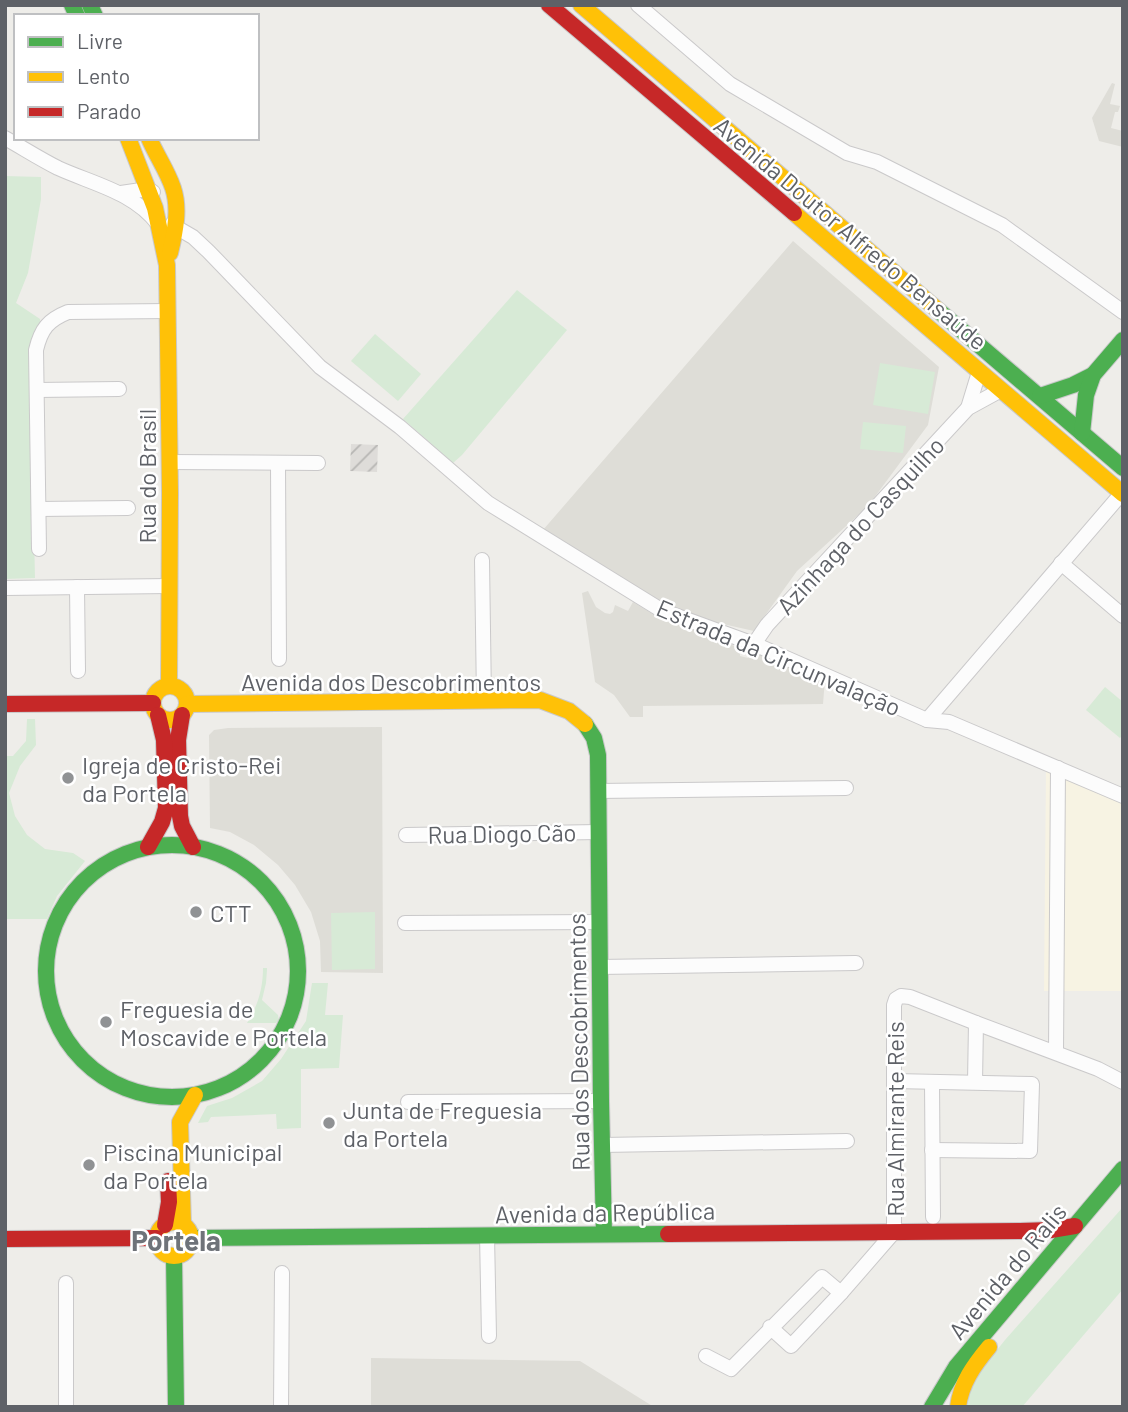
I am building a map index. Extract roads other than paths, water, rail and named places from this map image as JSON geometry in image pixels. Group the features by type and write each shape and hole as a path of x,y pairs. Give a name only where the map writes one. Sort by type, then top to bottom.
{"main road":[{"name":"Avenida Doutor Alfredo Bensaúde","path":"549,5 1122,494"},
{"name":"Avenida Doutor Alfredo Bensaúde","path":"581,5 1123,468"},
{"name":"Rua do Brasil","path":"129,140 173,240 167,265 169,686"},
{"name":"Rua do Brasil","path":"150,140 173,188 175,198 167,226"},
{"path":"1082,433 1086,395 1093,376 1123,340"},
{"path":"1040,396 1093,376"},
{"path":"148,847 163,822 166,808 164,740 155,696 159,690 169,686 180,690 185,696 178,740 180,816 182,826 194,847"},
{"name":"Avenida dos Descobrimentos","path":"184,709 484,700 540,700 564,706 579,717 591,732 598,755 599,892"},
{"path":"5,704 156,709 167,719 173,719 184,709"},
{"path":"148,847 194,847 216,852 243,866 266,886 284,911 295,940 299,970 297,993 291,1015 277,1042 257,1065 232,1082 195,1095 151,1095 128,1089 101,1075 78,1055 65,1038 54,1016 46,987 46,957 59,913 77,888 99,867 126,853 148,847"},
{"name":"Rua dos Descobrimentos","path":"599,892 604,1234"},
{"path":"151,1095 164,1116 169,1202 160,1248 174,1256 188,1248 180,1122 195,1095"},
{"name":"Avenida do Ralis","path":"932,1407 956,1367 1123,1169"},
{"name":"Avenida do Ralis","path":"958,1407 965,1382 976,1362 1123,1190"},
{"path":"5,1239 161,1232 177,1223 187,1231"},
{"name":"Avenida da República","path":"187,1231 487,1236 1020,1231 1075,1226"},
{"path":"1020,1231 1030,1236 1038,1248 1037,1270"},
{"path":"174,1256 176,1407"}],"street":[{"path":"638,5 730,84 847,153 877,162 1002,225 1123,312"},
{"path":"5,138 39,158 126,197 152,194 163,186 166,175"},
{"path":"5,151 39,158"},
{"name":"Estrada da Circunvalação","path":"126,197 167,226 193,237 320,367 400,427 488,503 661,610 754,644 927,720 949,722 1123,796"},
{"path":"39,549 36,350 39,336 54,318 68,312 169,311"},
{"name":"Azinhaga do Casquilho","path":"968,408 979,372"},
{"path":"37,390 119,389"},
{"name":"Azinhaga do Casquilho","path":"754,644 767,625 968,408 1000,390"},
{"path":"169,462 317,463"},
{"path":"278,463 279,659"},
{"path":"927,720 1122,494"},
{"path":"38,509 128,508"},
{"path":"482,560 484,700"},
{"path":"1061,563 1123,616"},
{"path":"5,588 169,586"},
{"path":"77,587 78,671"},
{"path":"1056,1052 1058,768"},
{"path":"598,791 846,788"},
{"name":"Rua Diogo Cão","path":"406,835 598,832"},
{"path":"405,923 599,922"},
{"path":"599,967 856,963"},
{"name":"Rua Almirante Reis","path":"894,1232 896,999 901,996 910,997 1056,1052 1098,1069 1123,1083"},
{"path":"975,1082 976,1023"},
{"path":"895,1081 1032,1084 1030,1150 932,1150"},
{"path":"932,1082 933,1217"},
{"path":"408,1102 601,1101"},
{"path":"602,1145 847,1141"},
{"path":"770,1327 790,1346 894,1232"},
{"path":"487,1236 489,1336"},
{"path":"281,1407 282,1273"},
{"path":"706,1356 731,1368 822,1277 841,1293"},
{"path":"66,1283 66,1407"}],"place":[{"name":"Igreja de Cristo-Rei da Portela","path":"68,778"},
{"name":"CTT","path":"196,912"},
{"name":"Freguesia de Moscavide e Portela","path":"106,1022"},
{"name":"Junta de Freguesia da Portela","path":"329,1123"},
{"name":"Piscina Municipal da Portela","path":"89,1165"}],"district":[{"name":"Portela","path":"176,1240"}]}
